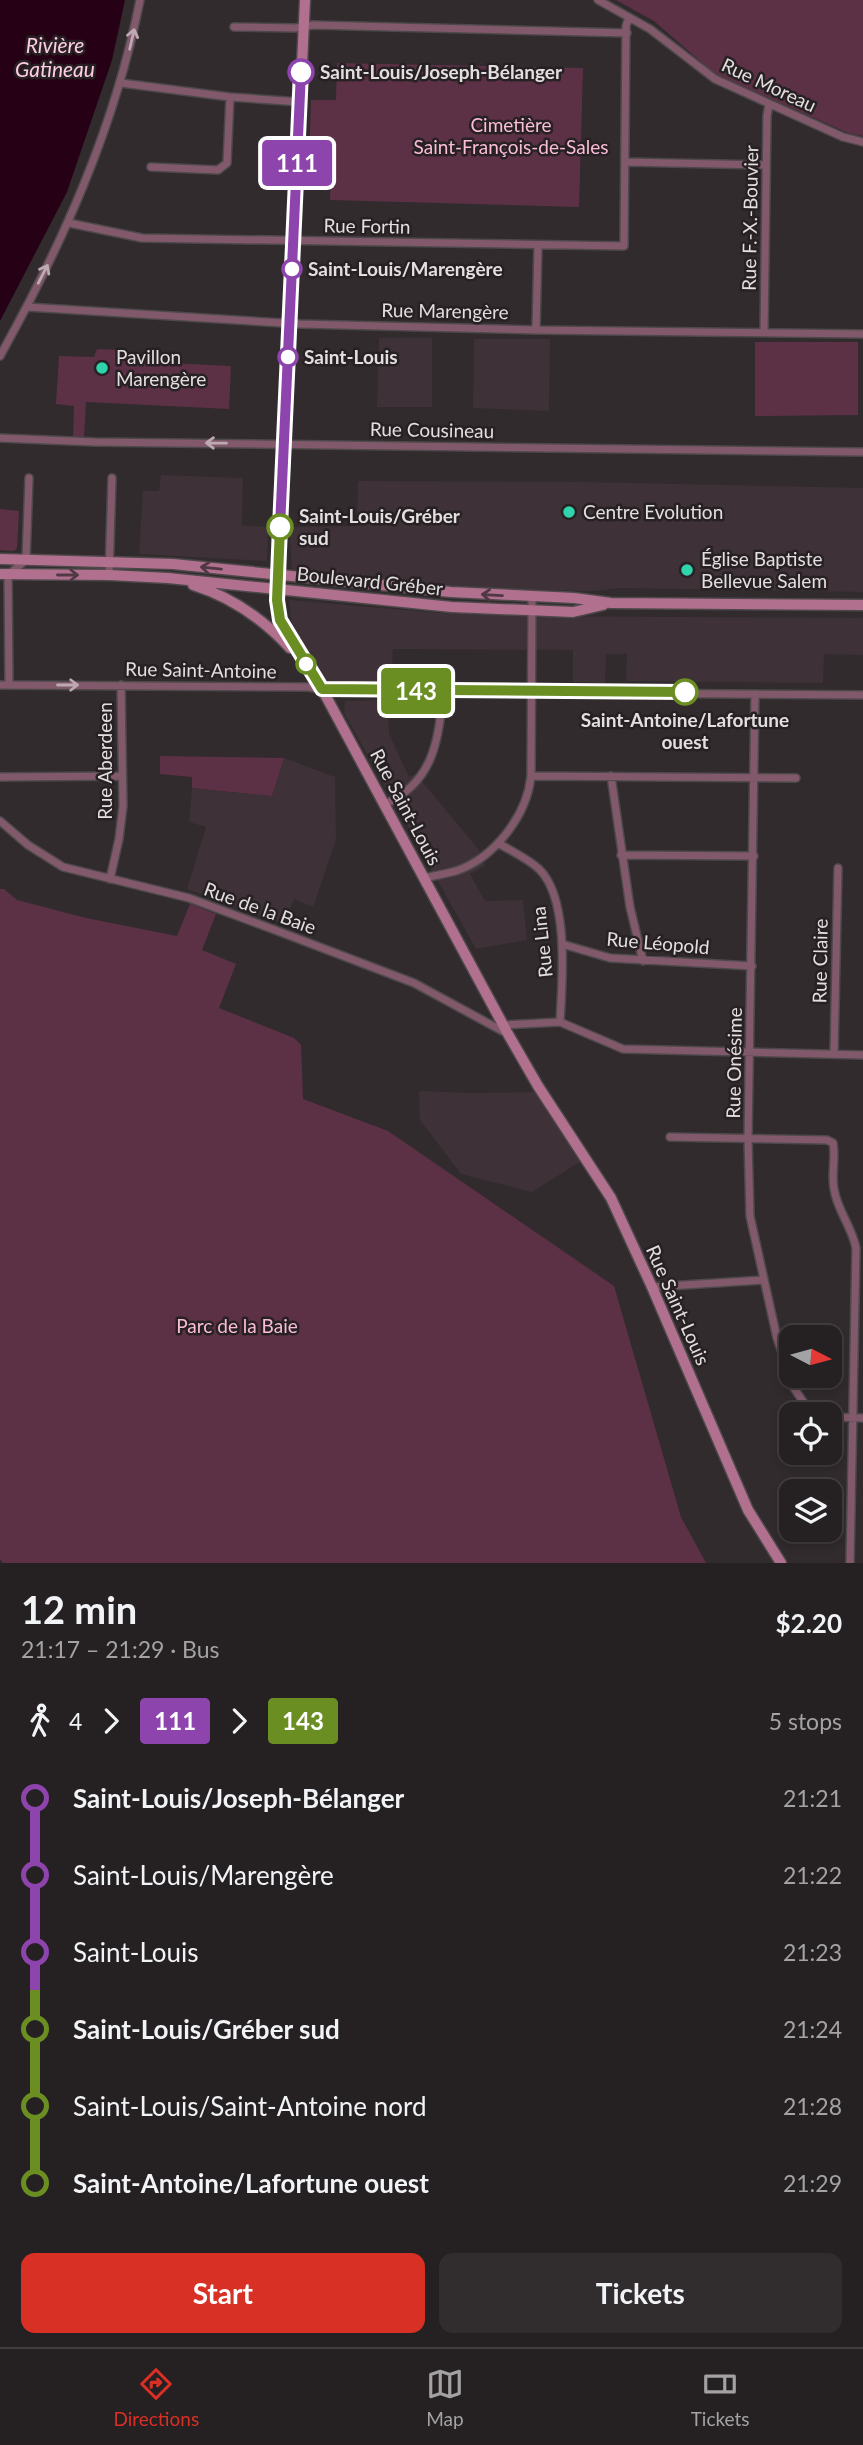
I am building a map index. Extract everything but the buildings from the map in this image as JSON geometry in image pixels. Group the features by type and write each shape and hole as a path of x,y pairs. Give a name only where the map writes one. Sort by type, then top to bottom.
{"main road":[{"name":"Rue Saint-Louis","path":"305,0 278,589 280,620 386,804 538,1086 611,1198 748,1510 781,1563"},
{"name":"Boulevard Gréber","path":"0,559 173,564 451,592 575,598 611,603 863,605"},
{"name":"Boulevard Gréber","path":"4,575 168,578 452,607 532,611 573,612 611,603"},
{"path":"168,578 223,597 252,613 269,627 309,670"}],"street":[{"path":"0,356 69,223 89,174 121,83 140,0"},
{"name":"Rue Moreau","path":"598,0 650,29 715,79 843,137 863,142"},
{"path":"629,16 625,162 766,164"},
{"path":"234,27 627,33"},
{"path":"121,83 230,97 300,102"},
{"path":"151,167 223,168 227,163 230,97"},
{"name":"Rue F.-X.-Bouvier","path":"764,333 769,104"},
{"name":"Rue Fortin","path":"69,223 131,237 624,246 625,162"},
{"path":"536,330 538,246"},
{"name":"Rue Marengère","path":"27,307 291,323 536,330 863,334"},
{"name":"Rue Cousineau","path":"0,438 95,442 863,452"},
{"path":"4,684 4,575 26,560 29,478"},
{"path":"109,575 112,478"},
{"path":"424,878 457,870 478,859 498,843 516,820 525,802 531,776 532,597"},
{"name":"Rue Saint-Antoine","path":"4,684 308,687 532,693 863,695"},
{"name":"Rue Aberdeen","path":"110,879 123,806 121,685"},
{"path":"386,804 415,784 428,765 439,736 443,691"},
{"name":"Rue Onésime","path":"755,694 748,1139 750,1216 777,1338 794,1388 803,1402"},
{"path":"0,777 122,776"},
{"path":"531,776 796,778"},
{"path":"611,776 621,855 643,961"},
{"name":"Rue de la Baie","path":"0,821 28,845 64,867 189,898 414,983 506,1030"},
{"name":"Rue Lina","path":"498,843 539,869 548,881 557,909 564,964 560,1022"},
{"path":"621,855 754,856"},
{"name":"Rue Claire","path":"834,1054 838,868"},
{"name":"Rue Léopold","path":"562,944 610,958 752,966"},
{"path":"506,1030 560,1022 623,1049 863,1055"},
{"path":"670,1137 827,1140 833,1143 833,1188 856,1248 850,1563"},
{"path":"652,1287 763,1280"},
{"path":"842,1418 863,1418"}],"shaded area":[{"path":"379,338 432,338 432,407 377,407"},
{"path":"474,339 550,339 549,411 473,408"},
{"path":"161,475 243,478 242,525 268,527 267,561 139,554 143,491 159,491"},
{"path":"358,481 584,482 863,488 863,592 620,588 593,591 473,589 292,569 289,527 357,526"},
{"path":"289,600 440,613 521,616 863,618 863,655 824,654 823,683 626,681 627,654 606,654 605,683 573,682 573,650 393,649 391,682 329,682 324,680 292,625"},
{"path":"388,700 389,733 409,777 416,774 479,850 485,866 470,874 485,901 523,900 527,940 476,949 344,713 345,701"},
{"path":"284,758 335,777 336,840 313,907 294,899 283,924 187,889 206,827 189,822 192,788 272,796"},
{"path":"419,1091 536,1092 586,1158 532,1192 461,1174 420,1120"}],"green space":[{"path":"616,0 863,0 863,136 848,133 715,74 654,21"},
{"name":"Cimetière Saint-François-de-Sales","path":"337,63 583,68 579,207 330,200 332,161 309,159 311,100 336,100"},
{"path":"755,342 858,342 858,415 755,416"},
{"path":"97,349 123,350 123,361 231,366 229,409 86,402 84,437 73,437 74,406 56,404 59,356 94,357"},
{"path":"0,509 19,511 17,548 14,551 0,550"},
{"path":"160,756 284,758 272,796 192,788 192,777 160,774"},
{"name":"Parc de la Baie","path":"0,889 4,889 17,900 86,918 177,936 190,904 216,914 202,950 236,964 219,1008 294,1038 301,1045 303,1099 388,1131 614,1286 681,1517 706,1563 3,1563 0,1559"}],"water":[{"name":"Rivière Gatineau","path":"0,0 125,0 112,60 67,192 0,321"}],"bus line":[{"name":"111","path":"280,527 301,72"},
{"name":"143","path":"280,527 278,614 286,633 322,689 532,693 685,692"}],"place":[{"name":"Saint-Louis/Joseph-Bélanger","path":"301,72"},
{"name":"Saint-Louis/Marengère","path":"292,269"},
{"name":"Saint-Louis","path":"288,357"},
{"name":"Pavillon Marengère","path":"102,368"},
{"name":"Centre Evolution","path":"569,512"},
{"name":"Saint-Louis/Gréber sud","path":"280,527"},
{"name":"Église Baptiste Bellevue Salem","path":"687,570"},
{"name":"Saint-Antoine/Lafortune ouest","path":"685,692"}]}
